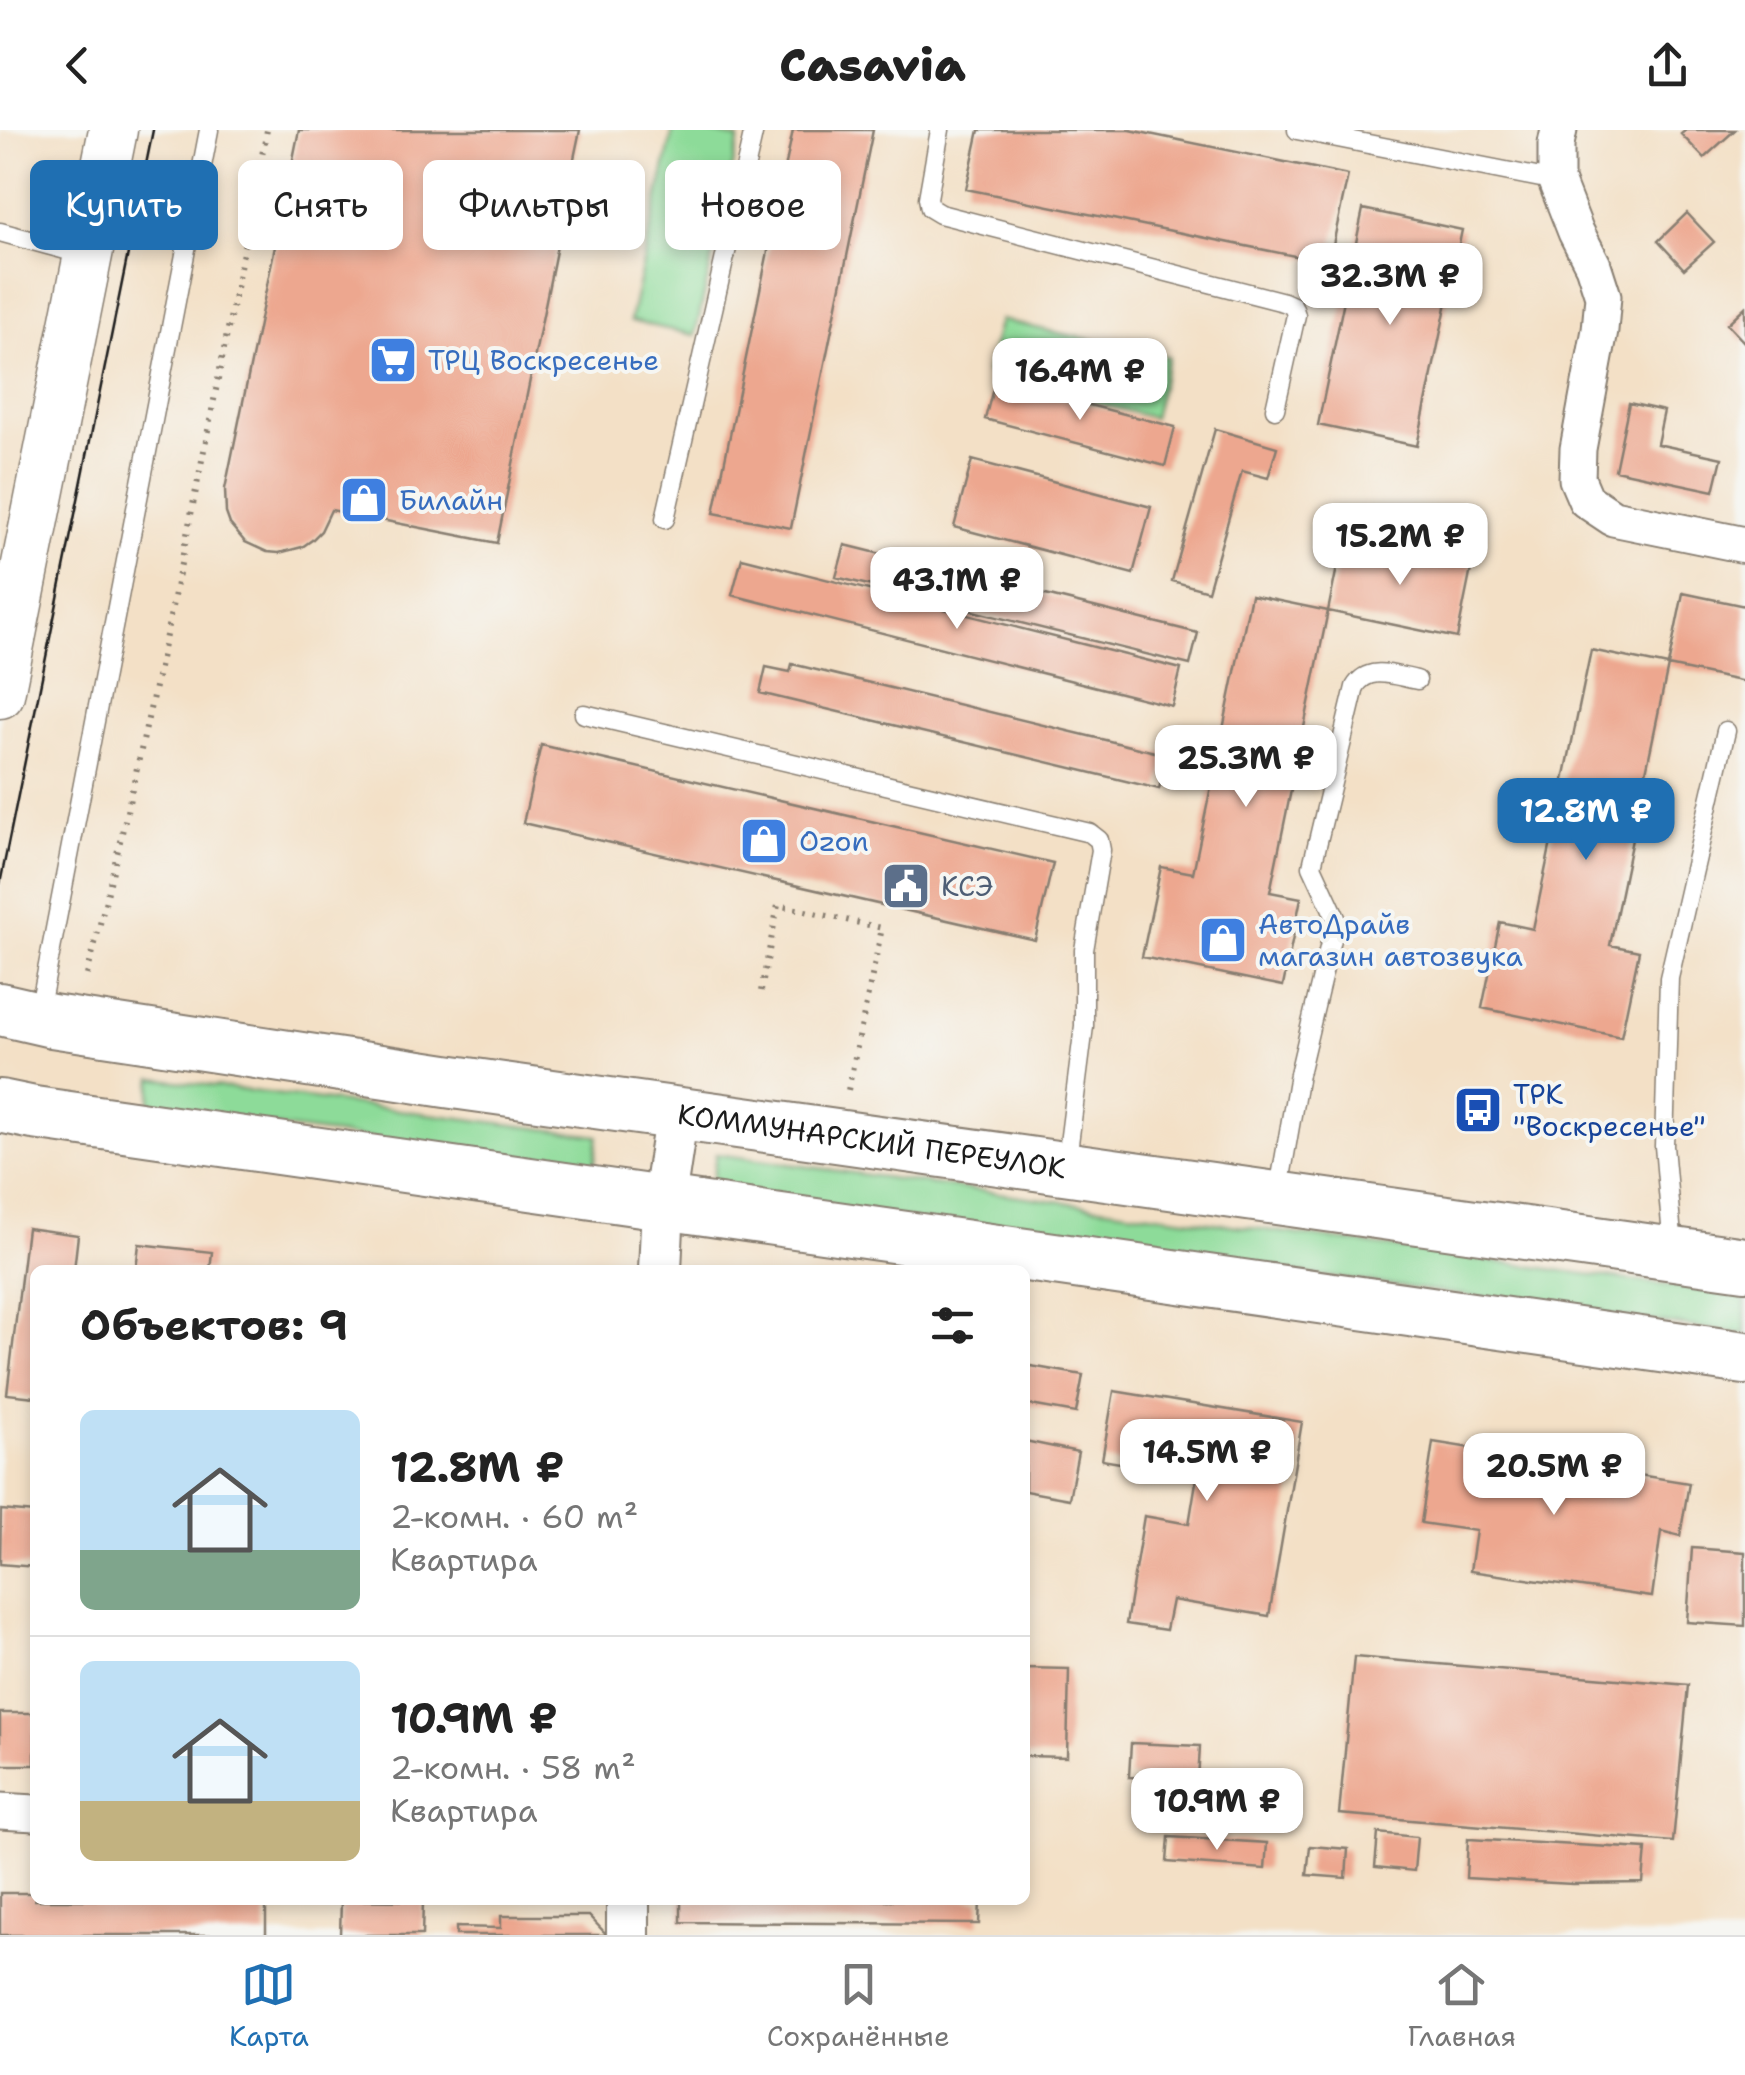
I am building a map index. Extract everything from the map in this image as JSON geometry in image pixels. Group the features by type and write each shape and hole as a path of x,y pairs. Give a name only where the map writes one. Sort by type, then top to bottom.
{"main road":[{"path":"0,694 114,130"},
{"name":"КОММУНАРСКИЙ ПЕРЕУЛОК","path":"19,1014 446,1081 1745,1264"},
{"path":"0,1106 34,1114 1745,1358"}],"street":[{"path":"1559,130 1556,181 1594,265 1603,296 1578,448 1577,479 1586,500 1614,518 1745,545"},
{"path":"660,1265 663,1204 677,1112"},
{"path":"0,1811 30,1813"},
{"path":"628,1905 628,1935"}],"lane":[{"path":"19,1014 209,130"},
{"path":"665,519 754,130"},
{"path":"940,130 928,198 930,208 940,214 1293,306 1296,316 1275,410"},
{"path":"1297,130 1556,181"},
{"path":"0,232 88,256"},
{"path":"1277,1197 1298,1074 1336,918 1312,866 1354,687 1360,677 1373,672 1417,680"},
{"path":"584,714 1090,834 1099,840 1101,850 1084,950 1084,1026 1066,1167"},
{"path":"1674,1254 1664,1146 1669,978 1726,731"}],"path":[{"path":"87,975 118,856 188,535 267,130"},
{"path":"761,992 778,905 882,928 848,1090"}],"green space":[{"path":"673,130 696,130 739,139 734,160 666,160"},
{"path":"665,166 665,250 714,250 695,335 630,321"},
{"path":"1000,320 1168,357 1153,418 986,372"},
{"path":"153,1078 598,1136 594,1168 149,1110"},
{"path":"716,1154 1745,1296 1745,1334 711,1192"}],"building":[{"name":"ТРЦ Воскресенье","path":"299,130 580,130 574,160 423,160 423,250 556,250 497,543 331,510 312,540 279,553 245,542 230,524 225,489 274,250 403,250 403,160 293,160"},
{"path":"793,130 873,130 791,528 714,513 768,250 841,250 841,160 787,160"},
{"path":"979,130 1130,130 1348,175 1329,263 966,189"},
{"path":"1686,130 1735,130 1704,158 1681,134"},
{"path":"1363,209 1462,230 1417,446 1318,425"},
{"path":"1687,213 1714,242 1684,269 1658,241"},
{"path":"1745,307 1745,343 1727,324"},
{"path":"995,381 1175,427 1165,466 985,419"},
{"path":"1629,403 1664,411 1657,444 1722,458 1714,491 1615,470"},
{"path":"1215,429 1277,447 1268,478 1242,471 1208,591 1172,581"},
{"path":"972,460 1151,507 1133,574 954,527"},
{"path":"1343,538 1472,564 1457,638 1328,611"},
{"path":"845,545 1198,633 1190,665 836,577"},
{"path":"742,558 1181,669 1172,706 732,595"},
{"path":"1683,593 1745,606 1745,682 1668,666"},
{"path":"1251,595 1328,611 1270,892 1301,898 1283,986 1142,957 1161,867 1193,873"},
{"path":"1591,650 1668,666 1610,945 1639,951 1621,1037 1482,1008 1500,922 1533,929"},
{"path":"792,664 1167,755 1159,789 760,693 766,667 790,672"},
{"path":"541,745 1053,863 1035,940 523,823"},
{"path":"27,1228 78,1235 75,1265 30,1265 30,1396 7,1394"},
{"path":"139,1244 212,1252 211,1265 137,1265"},
{"path":"1030,1366 1083,1375 1076,1413 1030,1405"},
{"path":"1114,1391 1302,1422 1269,1616 1172,1600 1166,1630 1126,1624 1144,1516 1189,1524 1197,1476 1102,1460"},
{"path":"1030,1442 1078,1452 1069,1499 1030,1492"},
{"path":"1433,1442 1689,1483 1680,1536 1661,1531 1652,1597 1470,1571 1476,1531 1421,1523"},
{"path":"1,1510 30,1513 30,1567 0,1564"},
{"path":"1692,1548 1745,1552 1745,1626 1687,1622"},
{"path":"1354,1657 1688,1685 1673,1842 1339,1814"},
{"path":"1030,1668 1069,1669 1067,1757 1030,1756"},
{"path":"0,1713 30,1713 30,1765 0,1765"},
{"path":"1131,1743 1200,1746 1198,1780 1129,1777"},
{"path":"1378,1833 1417,1837 1414,1871 1375,1867"},
{"path":"1169,1837 1267,1843 1265,1869 1167,1862"},
{"path":"1468,1839 1646,1849 1643,1883 1466,1878"},
{"path":"1310,1846 1348,1849 1346,1878 1307,1875"},
{"path":"0,1893 30,1893 30,1905 266,1905 266,1935 0,1935"},
{"path":"341,1905 423,1905 422,1935 340,1935"},
{"path":"681,1905 980,1905 979,1924 681,1922"},
{"path":"501,1916 589,1916 607,1935 456,1935 456,1927 501,1928"}],"tram line":[{"path":"0,884 153,130"}],"place":[{"name":"ТРЦ Воскресенье","path":"393,360"},
{"name":"Билайн","path":"364,500"},
{"name":"Ozon","path":"764,841"},
{"name":"КСЭ","path":"906,886"},
{"name":"АвтоДрайв магазин автозвука","path":"1223,940"},
{"name":"ТРК \"Воскресенье\"","path":"1478,1110"}]}
